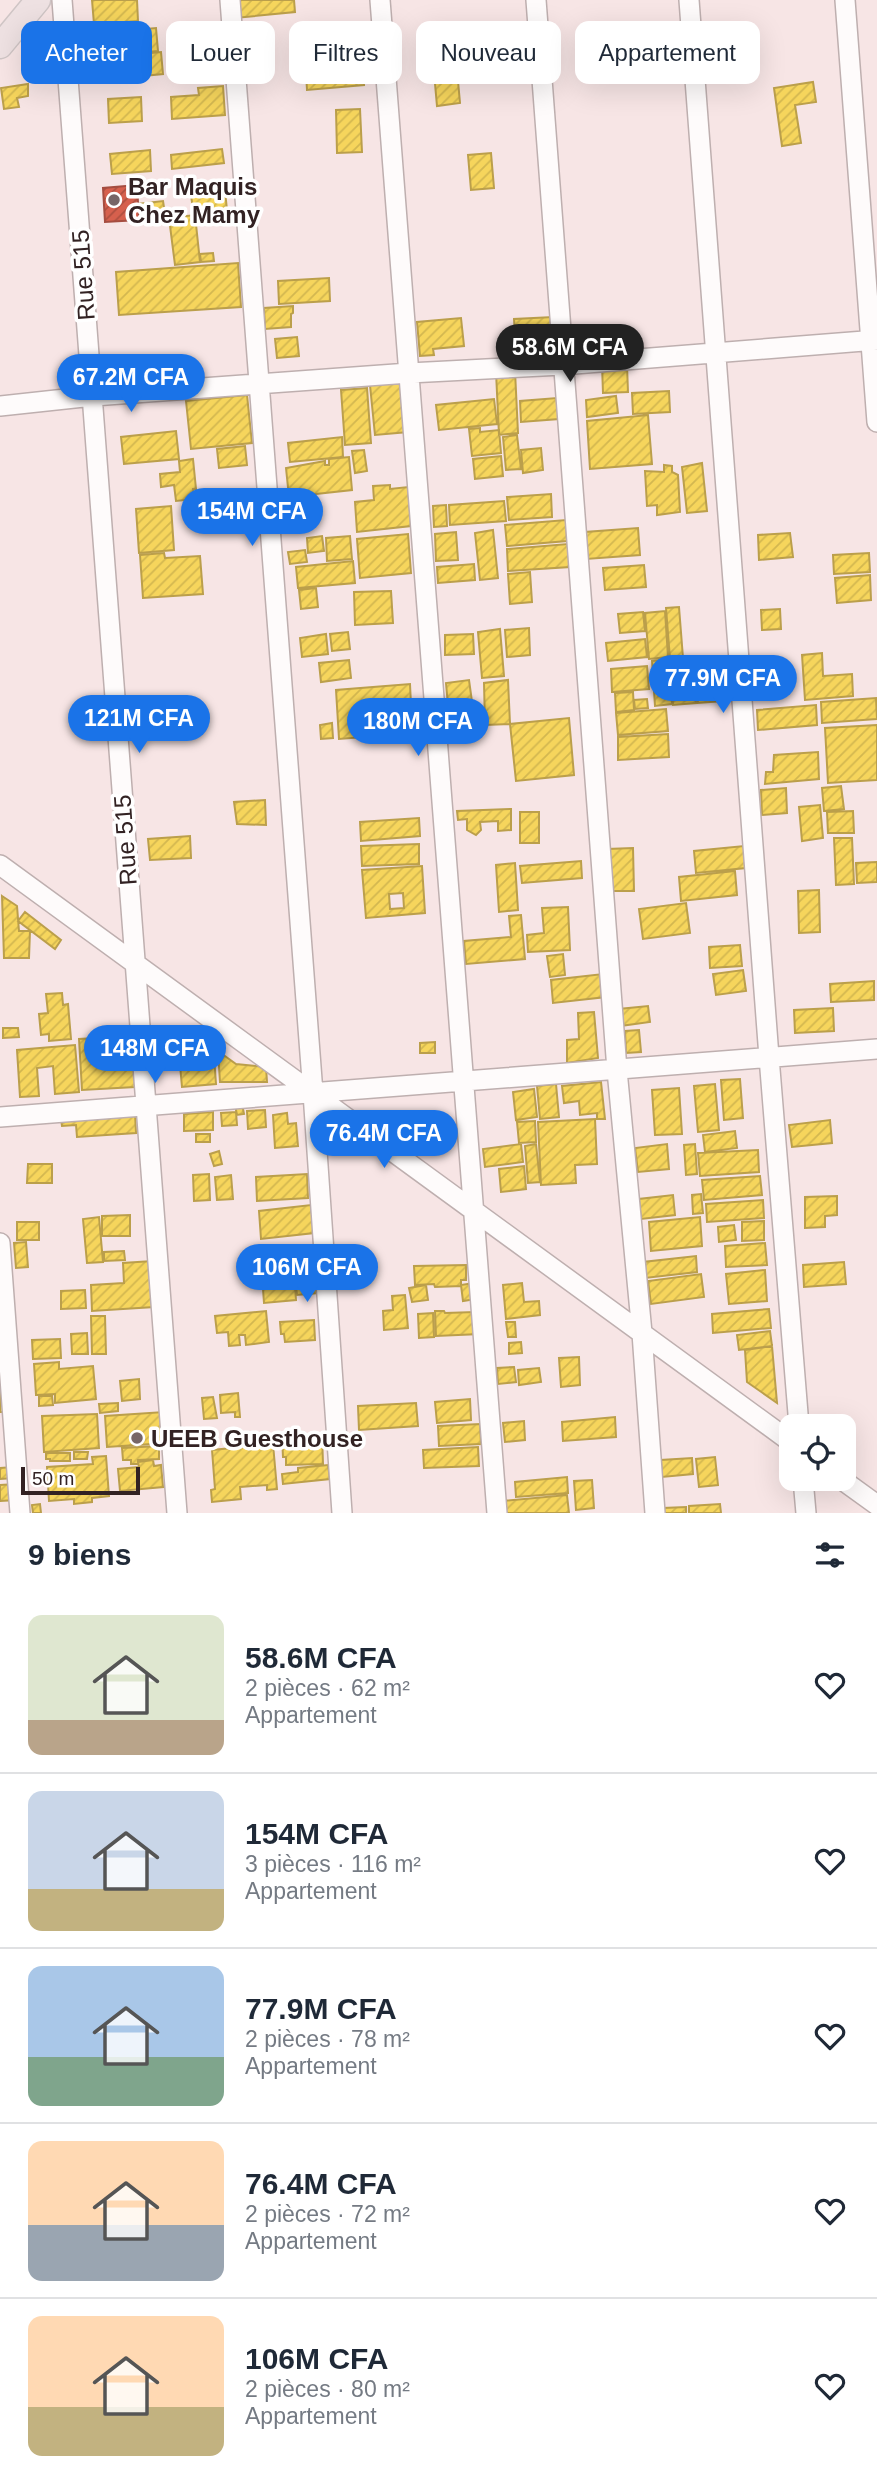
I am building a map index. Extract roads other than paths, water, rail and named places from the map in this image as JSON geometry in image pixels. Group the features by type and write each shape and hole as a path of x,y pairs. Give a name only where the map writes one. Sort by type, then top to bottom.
{"main road":[{"path":"0,46 38,0"}],"street":[{"name":"Rue 515","path":"62,0 177,1513"},
{"path":"230,0 342,1513"},
{"path":"380,0 497,1513"},
{"path":"536,0 617,1069 642,1333 655,1513"},
{"path":"689,0 798,1414"},
{"path":"845,0 874,340 877,422"},
{"path":"0,405 409,373 716,354 874,340"},
{"path":"0,864 779,1433"},
{"path":"0,1117 877,1049"},
{"path":"0,1242 20,1513"},
{"path":"856,1490 877,1505"},
{"path":"804,1491 806,1513"}],"place":[{"name":"Bar Maquis Chez Mamy","path":"114,200"},
{"name":"UEEB Guesthouse","path":"137,1438"}]}
